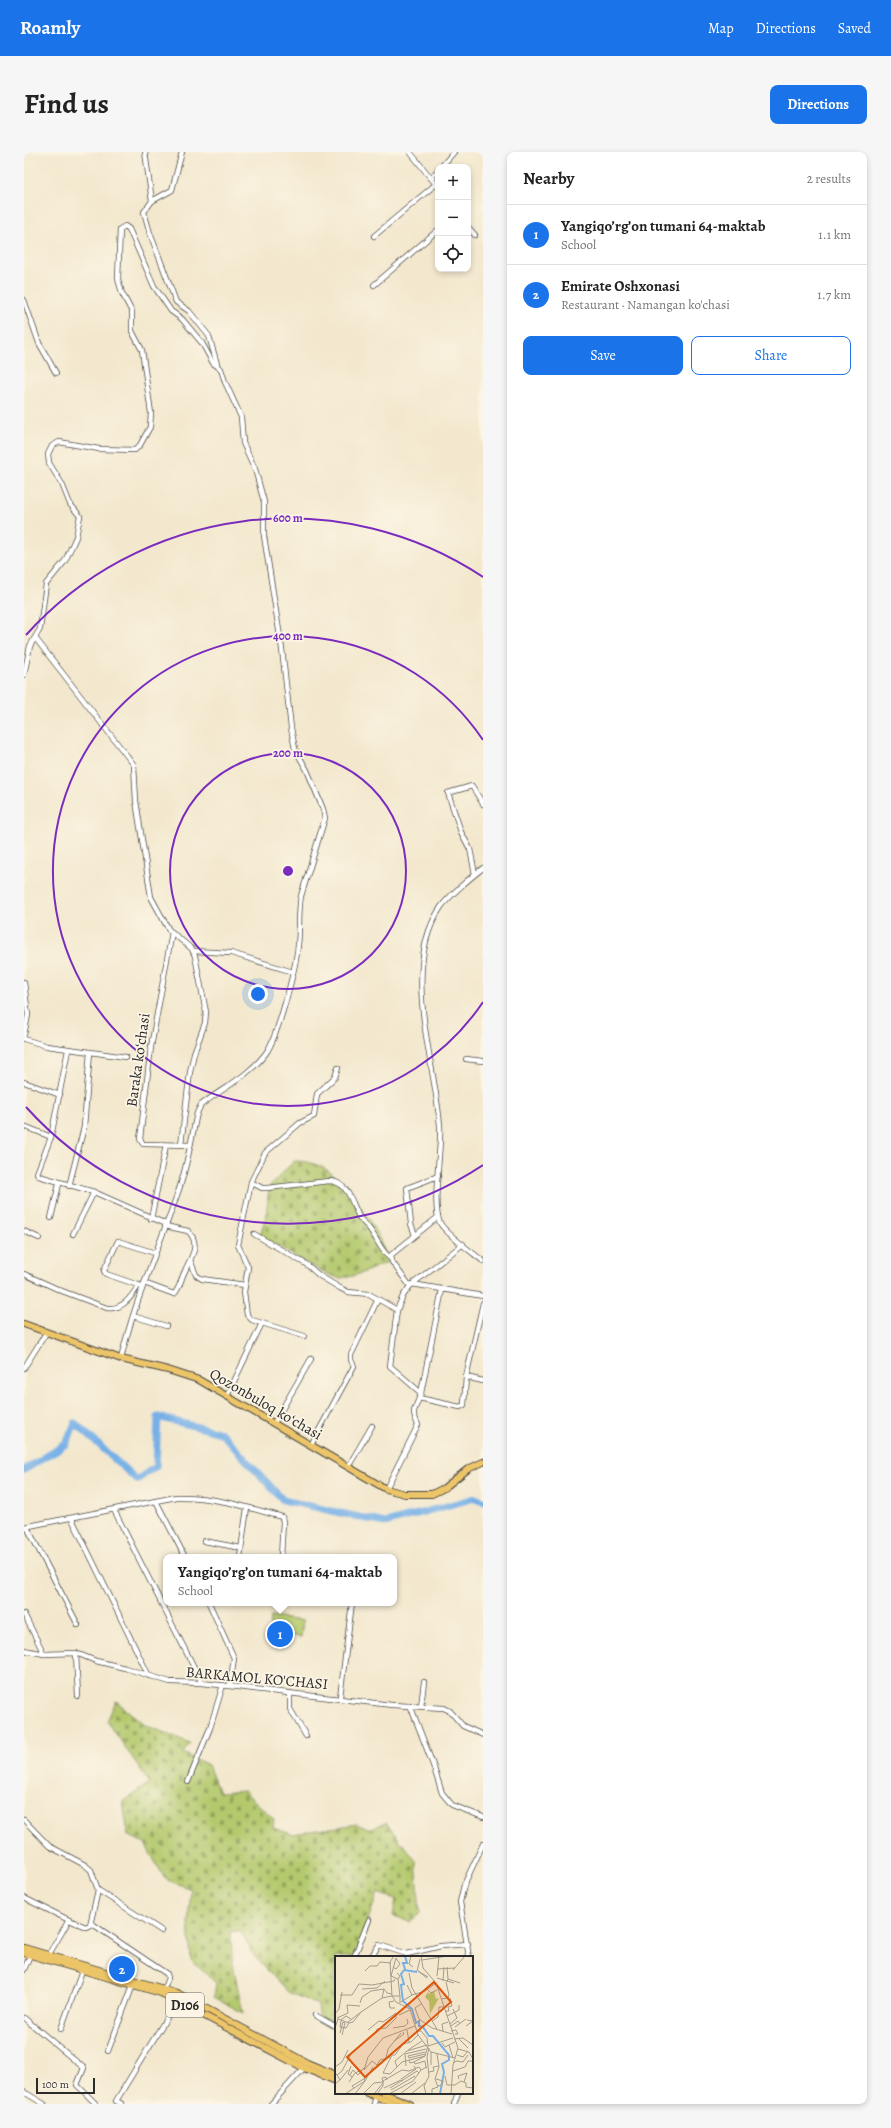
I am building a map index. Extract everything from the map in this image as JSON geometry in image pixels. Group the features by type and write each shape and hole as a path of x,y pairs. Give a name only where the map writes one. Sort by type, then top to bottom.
{"main road":[{"name":"Qozonbuloq koʻchasi","path":"24,1324 121,1359 189,1376 227,1396 386,1489 405,1494 432,1494 444,1488 468,1468 483,1462"},
{"name":"D106","path":"24,1948 164,1988 185,1997 307,2063 335,2075"},
{"name":"D106","path":"27,1954 161,1994 304,2068 335,2081"},
{"path":"370,2094 395,2104"},
{"path":"385,2094 410,2104"}],"street":[{"path":"145,152 152,201"},
{"path":"121,1359 142,1285 177,1194 197,1113 202,1105 249,1070 266,1053 275,1031 293,972 298,945 299,909 301,896 325,818 323,809 307,770 296,749 291,728 282,649 264,536 265,516 263,495 255,469 243,443 241,417 221,369 217,364 209,336 189,311 176,302 150,233 144,212 152,201 172,190 182,152"},
{"path":"410,152 435,183"},
{"path":"443,164 454,152"},
{"path":"431,178 435,173"},
{"path":"374,236 435,187"},
{"path":"24,675 30,646 36,639 40,629 46,584 65,561 76,537 80,516 70,504 62,484 49,463 48,454 52,446 59,442 99,449 135,450 140,445 151,420 142,350 132,331 132,312 122,292 118,279 120,229 123,226 129,228 154,286 167,307 182,319 202,343 213,363 217,364"},
{"path":"471,230 475,235"},
{"path":"374,285 435,233"},
{"path":"24,300 39,343 56,372"},
{"path":"36,639 134,765 136,801 149,890 159,914 172,932 193,951 206,1012 206,1023 194,1053 190,1072 182,1144"},
{"path":"474,874 470,849 461,832 448,794 472,786 483,804"},
{"path":"483,868 474,874 450,898 435,917 424,946 422,964 423,996 440,1127 438,1217 445,1230 483,1261"},
{"name":"Baraka koʻchasi","path":"172,932 151,1047 140,1139 142,1144 190,1145"},
{"path":"193,951 231,953 293,972"},
{"path":"24,982 28,1015 24,1035"},
{"name":"Baraka koʻchasi","path":"24,1038 48,1046 68,1050 126,1057"},
{"path":"68,1050 51,1137 37,1173 41,1178 59,1184 94,1192 151,1219 188,1231 191,1234 194,1247 191,1262 185,1270 174,1294 104,1273 104,1268 118,1241 155,1253"},
{"path":"69,1186 84,1127 90,1052"},
{"path":"466,1059 483,1062"},
{"path":"304,1336 252,1320 247,1316 244,1292 248,1267 238,1245 251,1182 265,1153 300,1123 314,1116 318,1094 335,1077 338,1068"},
{"path":"24,1082 60,1095"},
{"path":"24,1126 51,1137"},
{"path":"151,1219 166,1145"},
{"path":"414,1235 411,1224 407,1188 438,1176"},
{"path":"251,1182 262,1188 329,1181 338,1182 349,1194 360,1218 371,1231 382,1251 391,1259 411,1285 483,1296"},
{"path":"52,1218 59,1184"},
{"path":"73,1234 94,1192"},
{"path":"391,1259 393,1252 438,1217"},
{"path":"24,1231 39,1238"},
{"path":"254,1234 306,1264 320,1276 340,1288 348,1292 368,1294 397,1310"},
{"path":"463,1244 411,1285 397,1310 390,1366 420,1395 462,1406 465,1403 466,1377 483,1303"},
{"path":"191,1262 196,1275 202,1279 245,1285"},
{"path":"24,1274 62,1291 113,1309 122,1305 142,1285"},
{"path":"386,1489 417,1427 418,1423 414,1415 420,1395 442,1290"},
{"path":"311,1445 354,1366 351,1360 351,1355 378,1299"},
{"path":"133,1316 166,1326"},
{"path":"227,1396 262,1323"},
{"path":"24,1368 46,1333"},
{"path":"274,1423 311,1359"},
{"path":"466,1377 483,1381"},
{"path":"348,1467 372,1426"},
{"path":"78,1625 26,1527 176,1497 194,1497 224,1501 282,1518 281,1554"},
{"path":"156,1501 183,1554"},
{"path":"240,1554 247,1508"},
{"path":"114,1510 163,1606"},
{"path":"72,1519 149,1676"},
{"path":"204,1541 241,1548"},
{"path":"163,1606 202,1682"},
{"path":"210,1606 234,1658 230,1685"},
{"path":"340,1697 352,1606"},
{"path":"24,1614 44,1654"},
{"name":"BARKAMOL KO'CHASI","path":"24,1650 44,1654 76,1653 88,1659 125,1668 170,1682 202,1682 290,1693 444,1708 450,1711 463,1726 483,1735"},
{"path":"76,1653 78,1696"},
{"path":"421,1706 424,1682"},
{"path":"188,1782 210,1728 223,1685"},
{"path":"290,1693 290,1709 306,1736"},
{"path":"410,1705 442,1793 452,1805 483,1817"},
{"path":"24,1820 49,1846 85,1865 91,1870 98,1890 91,1923 86,1927 24,1898"},
{"path":"469,1956 460,1902 461,1894 483,1844"},
{"path":"98,1890 162,1931"},
{"path":"48,1956 69,1920"},
{"path":"354,1956 369,1920"},
{"path":"91,1923 167,1974 168,1978 164,1988"},
{"path":"372,1956 379,1945 407,1954 441,1946 468,1944"},
{"path":"24,1970 27,1954"},
{"path":"61,2029 82,1970"},
{"path":"108,2051 133,1985"},
{"path":"122,2104 115,2103 177,2001"},
{"path":"315,2016 335,2026"},
{"path":"24,2018 84,2068 77,2085 96,2104"},
{"path":"271,2104 304,2068"},
{"path":"24,2092 44,2104"},
{"path":"454,2104 458,2094"},
{"path":"374,2104 376,2096"}],"green space":[{"path":"294,1161 302,1161 324,1168 343,1185 372,1224 379,1238 387,1262 370,1270 340,1278 313,1267 260,1235 266,1216 269,1187"},
{"path":"271,1617 303,1621 301,1637 269,1633"},
{"path":"116,1701 145,1725 190,1743 183,1753 208,1765 219,1793 244,1791 274,1819 273,1828 292,1834 357,1824 368,1829 386,1823 416,1861 420,1913 410,1922 393,1916 396,1899 378,1893 354,1956 335,1956 335,2028 320,2020 318,2005 288,1992 255,1957 241,1932 231,1931 232,1959 243,2013 214,1997 216,1983 191,1960 188,1923 191,1889 165,1879 145,1844 128,1835 123,1801 150,1783 107,1721"}],"waterway":[{"path":"24,1470 66,1444 75,1423 137,1480 156,1466 158,1417 221,1433 283,1500 385,1523 475,1498 483,1501"}],"place":[{"name":"Yangiqo’rg’on tumani 64-maktab","path":"280,1634"},
{"name":"Emirate Oshxonasi","path":"122,1969"}]}
